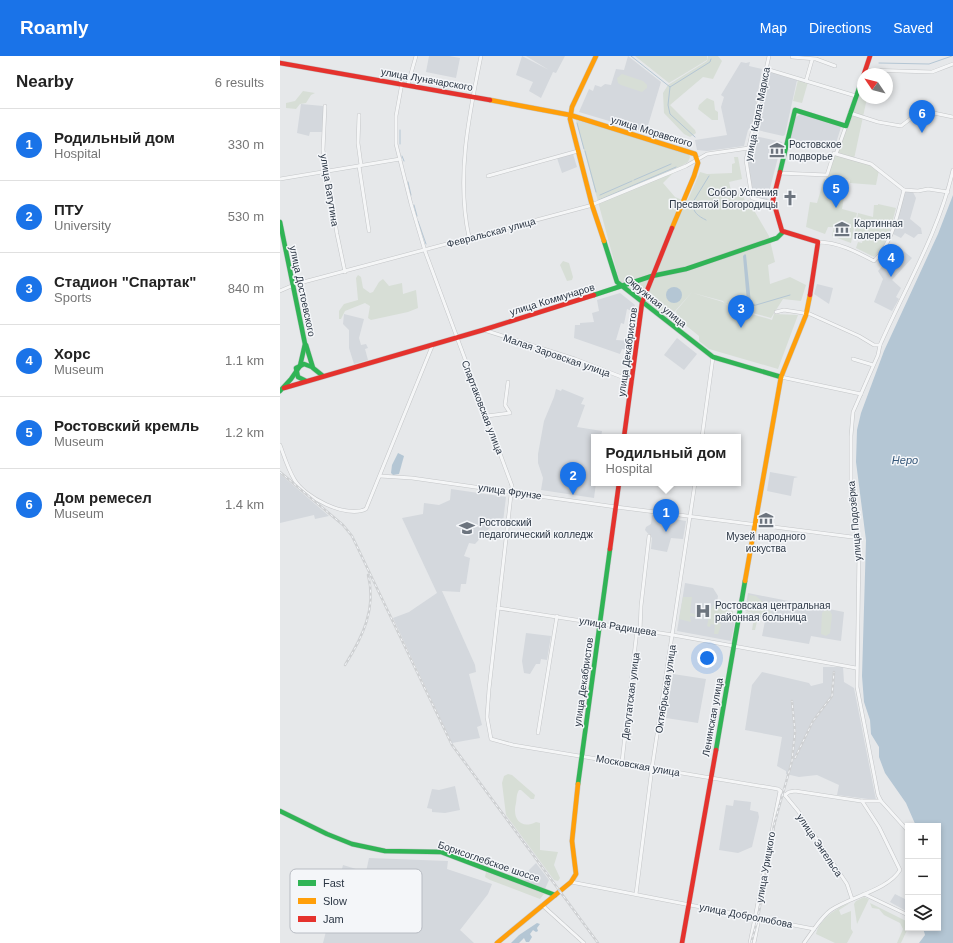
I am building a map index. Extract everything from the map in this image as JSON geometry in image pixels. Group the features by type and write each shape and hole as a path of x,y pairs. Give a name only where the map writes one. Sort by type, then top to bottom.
{"main road":[{"path":"570,115 572,107 596,56"},
{"path":"866,68 870,56"},
{"name":"улица Луначарского","path":"280,63 408,84 570,115"},
{"path":"818,242 784,232 780,227 773,203 795,110 846,126 856,96"},
{"name":"Окружная улица","path":"570,115 592,205 617,282 621,287 713,357 781,377"},
{"name":"улица Моравского","path":"570,115 686,150 695,154 698,160"},
{"name":"улица Декабристов","path":"624,434 642,303 694,176 698,160"},
{"name":"улица Достоевского","path":"280,222 302,342 301,356 296,371"},
{"name":"улица Коммунаров","path":"281,388 458,338 652,276 686,269 777,238 784,232"},
{"name":"улица Достоевского","path":"280,240 305,344 301,365"},
{"name":"Ленинская улица","path":"682,943 781,377 806,314 815,269 818,242"},
{"path":"296,371 300,378 308,380 314,376 313,368 305,344"},
{"path":"281,388 301,365 306,364 313,368 318,374 323,376"},
{"name":"улица Декабристов","path":"571,882 576,874 573,838 582,756 618,486"},
{"name":"Борисоглебское шоссе","path":"280,812 359,846 388,851 428,850 441,852 555,895"},
{"path":"497,943 571,882"}],"street":[{"path":"408,84 416,56"},
{"path":"469,237 465,218 465,142 481,56"},
{"name":"улица Карла Маркса","path":"769,56 746,160 752,196 757,200 773,203"},
{"path":"792,57 812,60 816,59 834,66"},
{"path":"806,81 812,60"},
{"path":"893,72 932,72 953,64"},
{"path":"766,69 856,96"},
{"name":"Спартаковская улица","path":"402,83 396,119 396,144 410,204 425,250 512,486 487,710 491,739"},
{"name":"улица Ватутина","path":"325,106 323,146 345,272"},
{"path":"850,113 878,122 901,126 918,113 929,112 953,117"},
{"path":"359,115 358,144 369,231"},
{"path":"846,126 836,154 871,164 904,190 918,191 928,189 948,192"},
{"name":"улица Моравского","path":"698,160 711,153 749,148"},
{"path":"488,176 578,151"},
{"path":"779,173 827,174 834,153"},
{"path":"280,179 326,170 400,159"},
{"name":"Февральская улица","path":"280,291 469,237 592,205 698,160"},
{"name":"улица Подозёрка","path":"905,828 881,801 870,758 857,687 858,551 851,493 851,436 853,412 880,346 932,231 948,192 953,170"},
{"path":"818,242 827,242 840,246 874,261 883,253 889,241 904,190"},
{"path":"776,312 784,310 810,314 859,336 874,345 880,346"},
{"name":"Малая Заровская улица","path":"483,330 575,359 632,381"},
{"path":"280,445 294,480 314,499 336,508 360,511 366,508 433,344"},
{"path":"702,434 713,357"},
{"path":"852,359 873,365"},
{"name":"Окружная улица","path":"781,377 861,394"},
{"path":"487,416 510,413 505,405 508,382"},
{"name":"улица Фрунзе","path":"380,476 412,478 616,507 690,515 852,537"},
{"name":"Октябрьская улица","path":"636,894 652,768 695,486"},
{"name":"Депутатская улица","path":"622,762 639,630 649,536"},
{"name":"улица Радищева","path":"498,608 557,616 856,668"},
{"path":"538,733 557,616"},
{"name":"Московская улица","path":"491,739 512,745 622,762 783,793 795,791 862,801 881,801"},
{"name":"улица Энгельса","path":"783,793 847,884 852,899"},
{"name":"улица Урицкого","path":"754,943 783,793"},
{"path":"804,943 831,910 886,882 896,875 900,869 879,827 862,801"},
{"name":"улица Добролюбова","path":"571,882 814,929"},
{"path":"864,894 905,914"},
{"path":"542,905 584,943"},
{"name":"улица Урицкого","path":"750,943 758,918"}],"shaded area":[{"path":"429,56 449,56 460,58 456,78 426,72"},
{"path":"522,56 549,70 526,56 565,56 556,73 553,72 541,98 529,91 533,82 516,75"},
{"path":"628,56 661,82 646,132 579,112 589,89 593,91 595,85 601,87 605,84 611,85 616,69 624,70"},
{"path":"635,56 707,56 707,60 669,83"},
{"path":"708,56 718,56 722,61 713,79 703,77 670,105 695,130 696,133 690,137 684,134 664,113 663,93 668,85 707,61"},
{"path":"741,62 750,62 749,66 762,69 752,126 748,130 744,146 707,151 697,150 695,140 727,135 721,107 724,97 721,95"},
{"path":"768,71 797,80 785,135 783,136 757,130 756,128"},
{"path":"622,74 643,81 647,85 647,88 642,92 621,85 618,83 617,78"},
{"path":"798,80 808,82 802,103 793,101"},
{"path":"303,91 315,93 311,95 306,103 300,104 296,109 286,108 286,103 295,101"},
{"path":"857,94 857,104 866,104 854,159 871,164 879,170 876,185 850,183 850,180 844,179 844,181 826,179 834,153 836,154"},
{"path":"707,98 714,101 715,110 718,112 718,120 712,120 698,109 699,105"},
{"path":"301,104 323,106 323,132 310,132 309,136 297,133"},
{"path":"800,114 841,127 834,150 789,138 795,118"},
{"path":"576,120 688,153 690,157 688,162 678,168 663,183 675,197 687,202 700,172 707,174 732,173 732,164 735,163 734,157 738,157 742,179 729,182 732,195 742,193 745,201 748,200 769,236 775,262 768,265 770,284 790,277 806,285 801,301 783,299 771,318 734,308 772,320 774,314 798,315 778,369 709,349 699,341 699,336 678,319 676,311 692,292 667,320 621,287","holes":["693,293 723,301 724,303"]},
{"path":"755,136 782,142 767,200 753,197 748,160"},
{"path":"573,154 577,167 562,173 557,158"},
{"path":"824,179 826,180 825,188 845,191 842,209 857,213 851,243 832,236 834,227 828,227 825,234 806,227 810,202 817,203"},
{"path":"905,191 913,192 916,198 910,219 921,228 922,234 918,234 914,238 905,233 901,238 893,234"},
{"path":"878,204 896,208 886,240 879,252 874,257 856,248 858,242 862,243 864,234 860,233 858,239 854,237 858,213 873,217 874,205"},
{"path":"900,248 912,258 892,280 901,288 896,297 899,299 892,311 874,302 883,279 878,271 891,257 889,255 893,250 896,252"},
{"path":"563,261 569,263 573,277 572,280 567,281 560,265"},
{"path":"358,275 361,277 363,288 370,293 373,292 379,282 383,279 389,286 402,283 403,294 416,290 418,308 408,312 371,320 368,318 370,306 365,303 345,311 341,319 339,319 339,311 344,304 358,300 356,278"},
{"path":"817,284 833,288 829,304 814,294"},
{"path":"620,293 635,305 632,311 627,309 624,324 621,323 616,340 632,341 631,350 622,349 620,354 574,338 575,325 594,322 592,313 599,311 597,300"},
{"path":"344,314 364,319 359,338 361,345 366,344 368,348 365,349 368,360 354,364 349,348 349,330 343,324"},
{"path":"677,338 697,354 684,370 664,355"},
{"path":"556,389 561,391 562,389 584,398 581,404 585,405 577,427 602,431 602,434 591,434 591,486 596,486 594,498 541,490 543,478 538,463 538,454 544,421"},
{"path":"770,472 798,477 794,478 791,496 767,491"},
{"path":"280,474 329,516 315,519 314,515 280,523"},
{"path":"451,489 506,497 503,522 495,522 475,544 469,543 464,556 470,558 466,584 461,584 460,592 442,591 475,665 476,672 469,674 482,725 477,727 480,738 452,743 393,618 409,612 437,593 402,518 423,514 424,503 439,505 450,500"},
{"path":"652,515 686,521 683,539 671,538 667,552 651,549 652,538 645,530 646,527 651,524"},
{"name":"Ростовская центральная районная больница","path":"685,583 713,588 718,596 716,608 736,615 731,641 677,631"},
{"path":"748,593 844,612 841,641 811,636 809,644 762,636 766,616 745,611"},
{"path":"749,595 756,596 765,604 766,609 771,612 770,618 764,616 763,618 758,617 755,630 752,630 754,618 745,616 746,612 764,615 746,611"},
{"path":"683,597 692,597 690,613 696,614 695,617 690,616 691,622 679,619"},
{"path":"716,601 727,605 726,610 733,611 733,615 725,613 723,620 718,622 721,625 718,634 714,634 715,625 711,624 710,627 707,626 710,611"},
{"path":"825,610 830,611 832,615 830,633 826,636 821,634 822,613"},
{"path":"526,633 551,636 547,660 541,659 540,664 536,664 530,674 524,673 522,661"},
{"path":"823,667 843,667 844,682 854,688 876,800 837,795 839,785 817,775 799,777 786,774 786,771 777,766 782,737 745,730 752,685 762,672 809,683 811,686 823,683"},
{"path":"673,674 706,679 698,723 666,718"},
{"path":"508,774 512,775 535,795 534,799 531,799 519,790 517,793 515,808 516,818 518,821 526,825 536,822 540,823 540,850 558,852 554,865 560,878 558,881 554,880 506,815 502,783 504,776"},
{"path":"455,786 460,810 445,813 432,812 432,809 427,808 432,789 439,790"},
{"path":"734,800 751,802 750,810 758,812 759,817 752,847 738,853 719,850 726,805 733,806"},
{"path":"369,858 448,861 447,869 492,884 488,894 460,930 474,943 323,943 326,933 422,933 422,869 367,869"},
{"path":"536,863 549,880 545,889 524,881 529,870"},
{"path":"343,865 356,869 342,869"},
{"path":"486,872 527,886 544,894 540,899 490,880 485,877"},
{"path":"895,894 905,899 905,910 890,902"},
{"path":"864,897 869,899 857,924 854,904 856,901"},
{"path":"850,903 839,910 841,915 851,911 851,929 853,932 847,943 835,943 816,934 821,924 829,915"},
{"path":"870,903 905,920 905,931 907,931 901,943 897,943 903,929 900,923 884,915 879,909 872,908"}],"water":[{"name":"Неро","path":"953,195 953,943 919,943 925,935 924,931 941,931 941,823 915,823 906,803 885,773 879,757 879,747 871,734 870,720 864,702 862,676 866,540 856,462 857,430 861,413 884,351 938,234"},
{"path":"745,254 751,303 756,305 753,307 747,302 743,256"},
{"path":"674,287 680,289 682,295 680,301 674,303 668,301 666,295 668,289"},
{"path":"398,453 404,456 399,474 393,475 391,473 392,465"},
{"path":"537,923 540,924 537,928 538,931 536,932 533,930 530,934 532,937 529,942 526,942 524,938 519,943 511,943 519,935"}],"waterway":[{"path":"631,56 670,87 710,62 711,59"},
{"path":"879,63 929,64 952,56"},
{"path":"670,87 668,105 670,114 695,137"},
{"path":"577,123 584,149"},
{"path":"400,130 400,144"},
{"path":"585,151 596,192"},
{"path":"402,156 404,161"},
{"path":"634,180 671,164"},
{"path":"599,200 676,167"},
{"path":"706,220 696,213 693,208 693,202 709,176"},
{"path":"600,195 632,181"},
{"path":"408,182 411,195"},
{"path":"414,205 417,216"},
{"path":"418,221 426,244"},
{"path":"756,305 790,295"}],"railway":[{"path":"280,472 343,525 352,536 452,745 598,943"},
{"path":"345,665 362,633 369,611 371,599 368,575"},
{"path":"795,758 813,721 832,696 834,672"},
{"path":"751,943 758,918 774,825 792,761 795,732 792,701"}],"traffic: fast":[{"path":"780,172 795,110 846,126 857,94"},
{"path":"280,222 305,344 300,366 280,391"},
{"path":"594,295 652,276 686,269 777,238 783,232"},
{"path":"604,241 617,282 713,357 781,377"},
{"path":"306,345 313,368 323,376"},
{"path":"306,381 298,377 296,368 304,364 312,367"},
{"path":"578,784 610,549"},
{"path":"716,750 745,581"},
{"path":"280,811 327,834 352,844 385,851 441,852 555,895"}],"traffic: slow":[{"path":"596,56 572,107 570,119 592,205 604,241"},
{"path":"490,100 570,115 695,154 698,163 694,176 672,228"},
{"path":"745,581 781,377 806,315 810,295"},
{"path":"497,943 571,882 576,874 572,841 578,784"}],"traffic: jam":[{"path":"866,68 870,56"},
{"path":"280,63 490,100"},
{"path":"780,172 773,200 782,231 818,242 810,295"},
{"path":"624,434 642,303 672,228"},
{"path":"284,388 483,330 594,295"},
{"path":"610,549 619,486"},
{"path":"682,943 716,750"}],"place":[{"name":"Дом ремесел","path":"922,133"},
{"name":"Ростовское подворье","path":"777,150"},
{"name":"Собор Успения Пресвятой Богородицы","path":"790,198"},
{"name":"Ростовский кремль","path":"836,208"},
{"name":"Картинная галерея","path":"842,229"},
{"name":"Хорс","path":"891,277"},
{"name":"Стадион \"Спартак\"","path":"741,328"},
{"name":"ПТУ","path":"573,495"},
{"name":"Музей народного искуства","path":"766,520"},
{"name":"Ростовский педагогический колледж","path":"467,528"},
{"name":"Родильный дом","path":"666,532"},
{"name":"Ростовская центральная районная больница","path":"703,611"}]}
